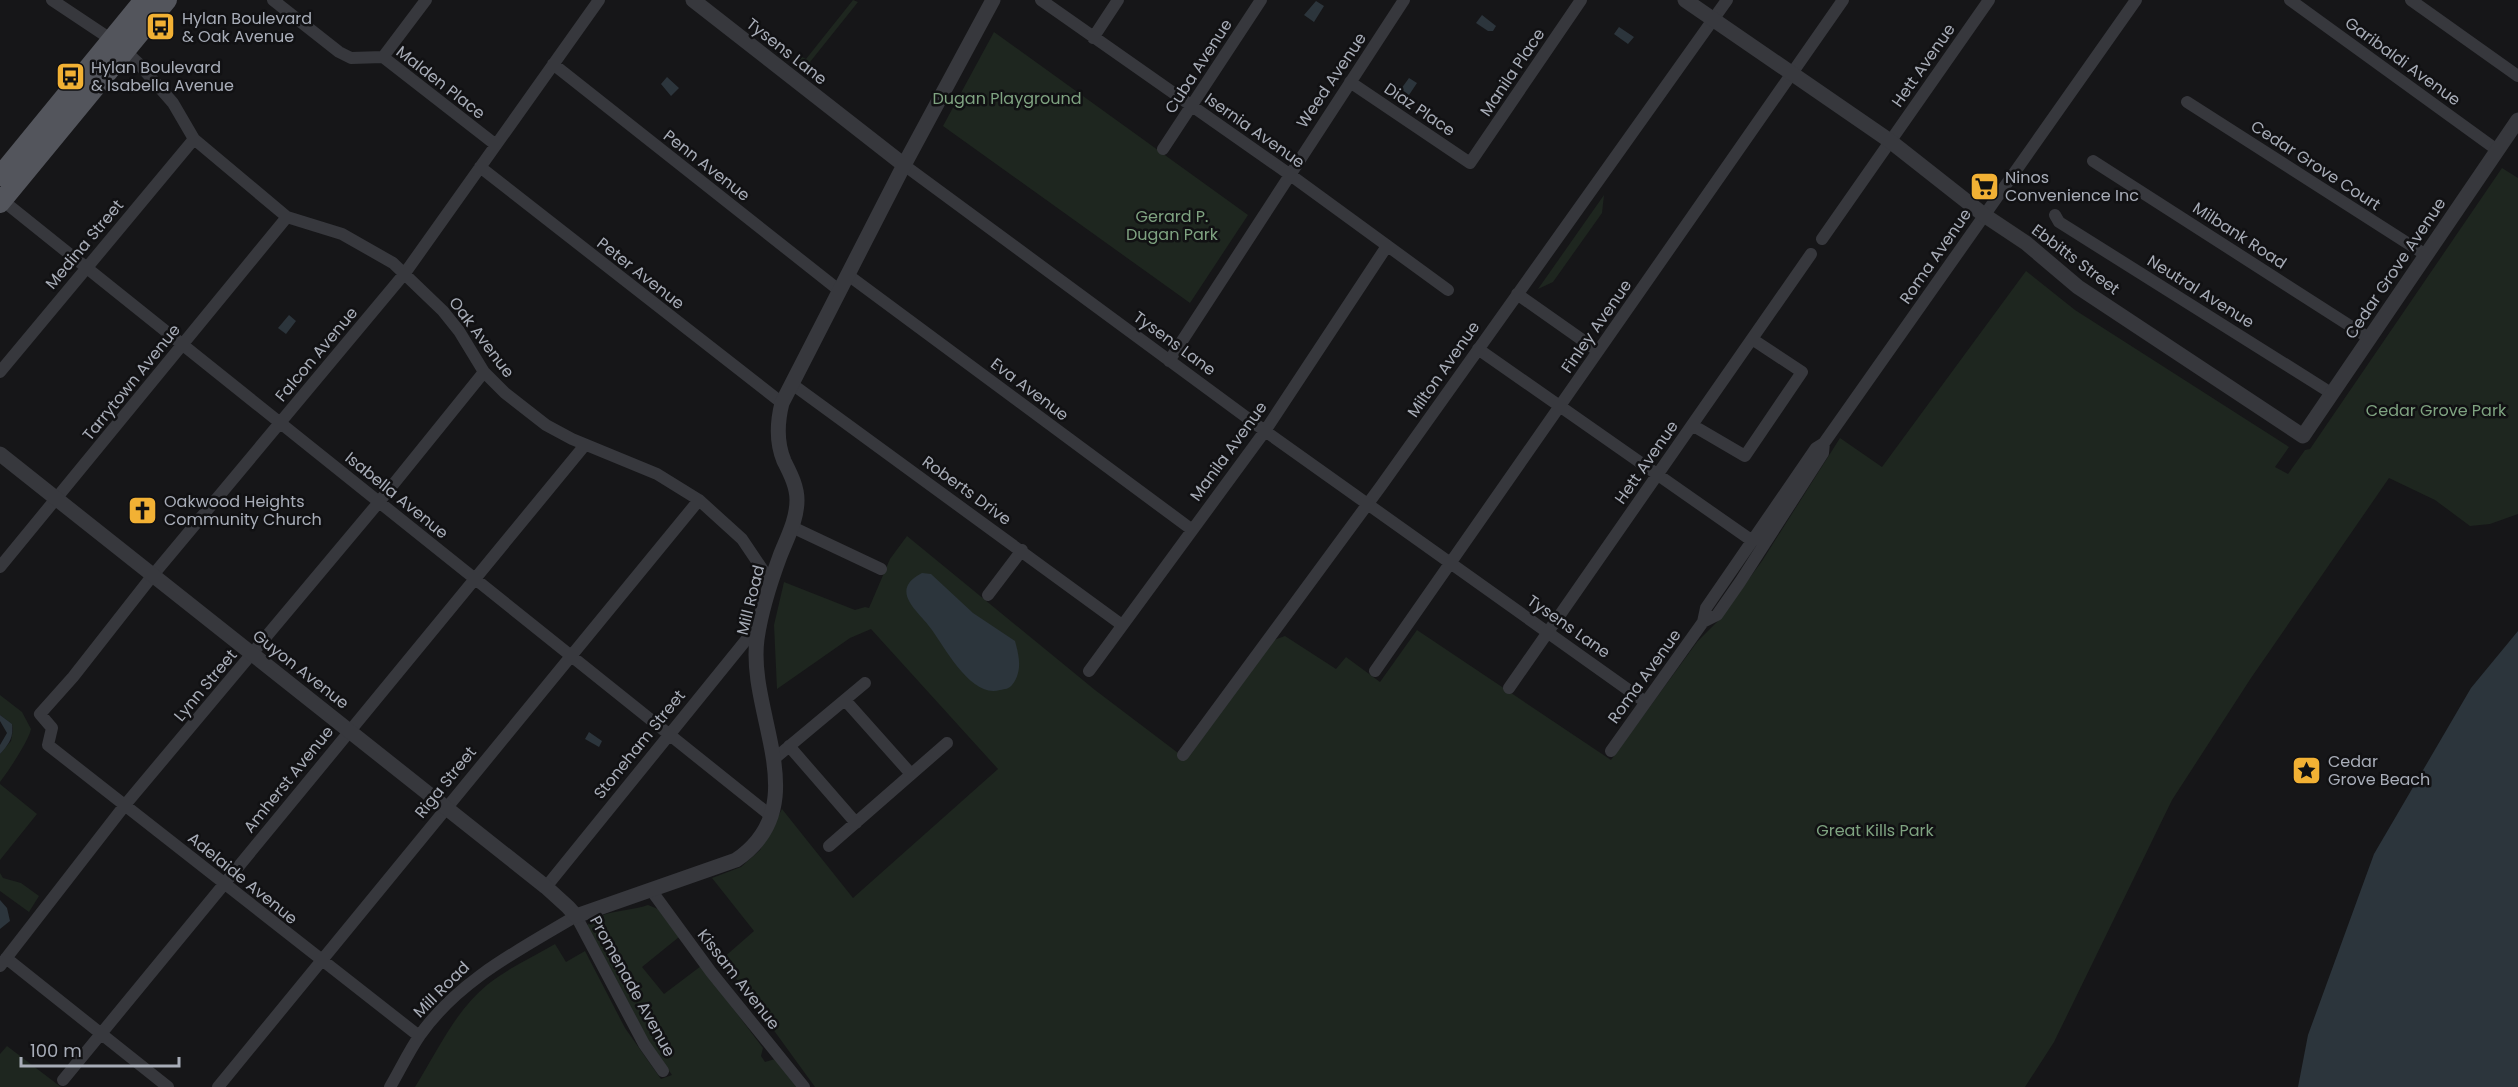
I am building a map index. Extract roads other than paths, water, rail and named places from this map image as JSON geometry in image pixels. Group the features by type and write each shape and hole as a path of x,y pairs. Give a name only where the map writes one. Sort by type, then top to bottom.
{"main road":[{"path":"1,202 118,45 144,0"},
{"path":"0,176 118,45 167,0"}],"street":[{"name":"Oak Avenue","path":"52,0 118,45 138,63 173,103 194,139 286,217 342,234 393,263 449,317 484,372 525,410 546,425 585,445 657,474 699,500 742,539 771,582"},
{"name":"Malden Place","path":"273,0 339,52 351,58 383,57 496,145"},
{"path":"383,57 426,0"},
{"name":"Falcon Avenue","path":"48,745 52,728 40,714 73,677 153,575 405,273 599,0"},
{"name":"Tysens Lane","path":"693,0 904,165 1169,361 1449,565 1644,701"},
{"name":"Mill Road","path":"390,1087 419,1036 447,1004 482,973 576,916 736,861 748,852 764,834 776,793 774,759 756,661 760,623 771,582 792,526 797,496 779,446 777,432 782,403 904,165 993,0"},
{"name":"Isernia Avenue","path":"1041,0 1289,174 1448,290"},
{"path":"1093,38 1118,0"},
{"name":"Cuba Avenue","path":"1163,149 1261,0"},
{"name":"Weed Avenue","path":"1169,361 1404,0"},
{"name":"Manila Place","path":"1470,163 1581,0"},
{"name":"Ebbitts Street","path":"1685,0 1890,141 1984,215 2026,243 2079,287 2303,436"},
{"name":"Milton Avenue","path":"1183,755 1367,504 1727,0"},
{"name":"Finley Avenue","path":"1375,671 1843,0"},
{"name":"Hett Avenue","path":"1822,239 1989,0"},
{"name":"Roma Avenue","path":"1611,751 1644,701 1703,622 1706,608 1751,540 1816,448 1824,443 2136,0"},
{"name":"Garibaldi Avenue","path":"2290,0 2498,150"},
{"path":"2411,0 2518,76"},
{"name":"Penn Avenue","path":"553,64 840,291"},
{"name":"Diaz Place","path":"1350,82 1470,163"},
{"name":"Cedar Grove Court","path":"2187,102 2426,255"},
{"name":"Cedar Grove Avenue","path":"2303,436 2518,120"},
{"name":"Medina Street","path":"0,372 194,139"},
{"name":"Milbank Road","path":"2093,160 2369,338"},
{"name":"Peter Avenue","path":"480,167 782,403"},
{"name":"Isabella Avenue","path":"1,202 281,422 771,816"},
{"name":"Neutral Avenue","path":"2055,215 2059,222 2331,393"},
{"name":"Tarrytown Avenue","path":"0,567 286,217"},
{"name":"Manila Avenue","path":"1089,672 1191,529 1265,431 1387,246"},
{"name":"Hett Avenue","path":"1509,688 1811,254"},
{"name":"Eva Avenue","path":"848,275 1191,529"},
{"path":"1517,294 1598,351"},
{"path":"1692,425 1745,456 1802,372 1752,339"},
{"path":"1478,349 1751,540"},
{"name":"Lynn Street","path":"3,962 125,805 379,502 484,372"},
{"name":"Roberts Drive","path":"792,384 1122,625"},
{"name":"Roma Avenue","path":"1703,622 1717,615 1740,582 1823,453 1824,443"},
{"name":"Amherst Avenue","path":"63,1080 585,445"},
{"name":"Guyon Avenue","path":"0,454 546,887 576,916"},
{"name":"Riga Street","path":"218,1087 699,500"},
{"path":"792,526 881,569"},
{"path":"988,595 1022,550"},
{"name":"Stoneham Street","path":"546,887 760,623"},
{"path":"774,759 865,683"},
{"path":"845,700 911,774"},
{"path":"829,846 947,742"},
{"name":"Adelaide Avenue","path":"48,745 321,962 419,1036"},
{"path":"789,746 856,822"},
{"name":"Kissam Avenue","path":"651,890 711,972 804,1087"},
{"name":"Promenade Avenue","path":"576,916 644,1044 663,1071"},
{"path":"3,962 101,1032 168,1087"}],"place":[{"name":"Hylan Boulevard & Oak Avenue","path":"161,27"},
{"name":"Hylan Boulevard & Isabella Avenue","path":"70,76"},
{"name":"Ninos Convenience Inc","path":"1984,186"},
{"name":"Oakwood Heights Community Church","path":"143,510"},
{"name":"Cedar Grove Beach","path":"2307,770"}],"park label":[{"name":"Dugan Playground","path":"1007,98"},
{"name":"Gerard P. Dugan Park","path":"1172,225"},
{"name":"Cedar Grove Park","path":"2436,410"},
{"name":"Great Kills Park","path":"1875,830"}]}
